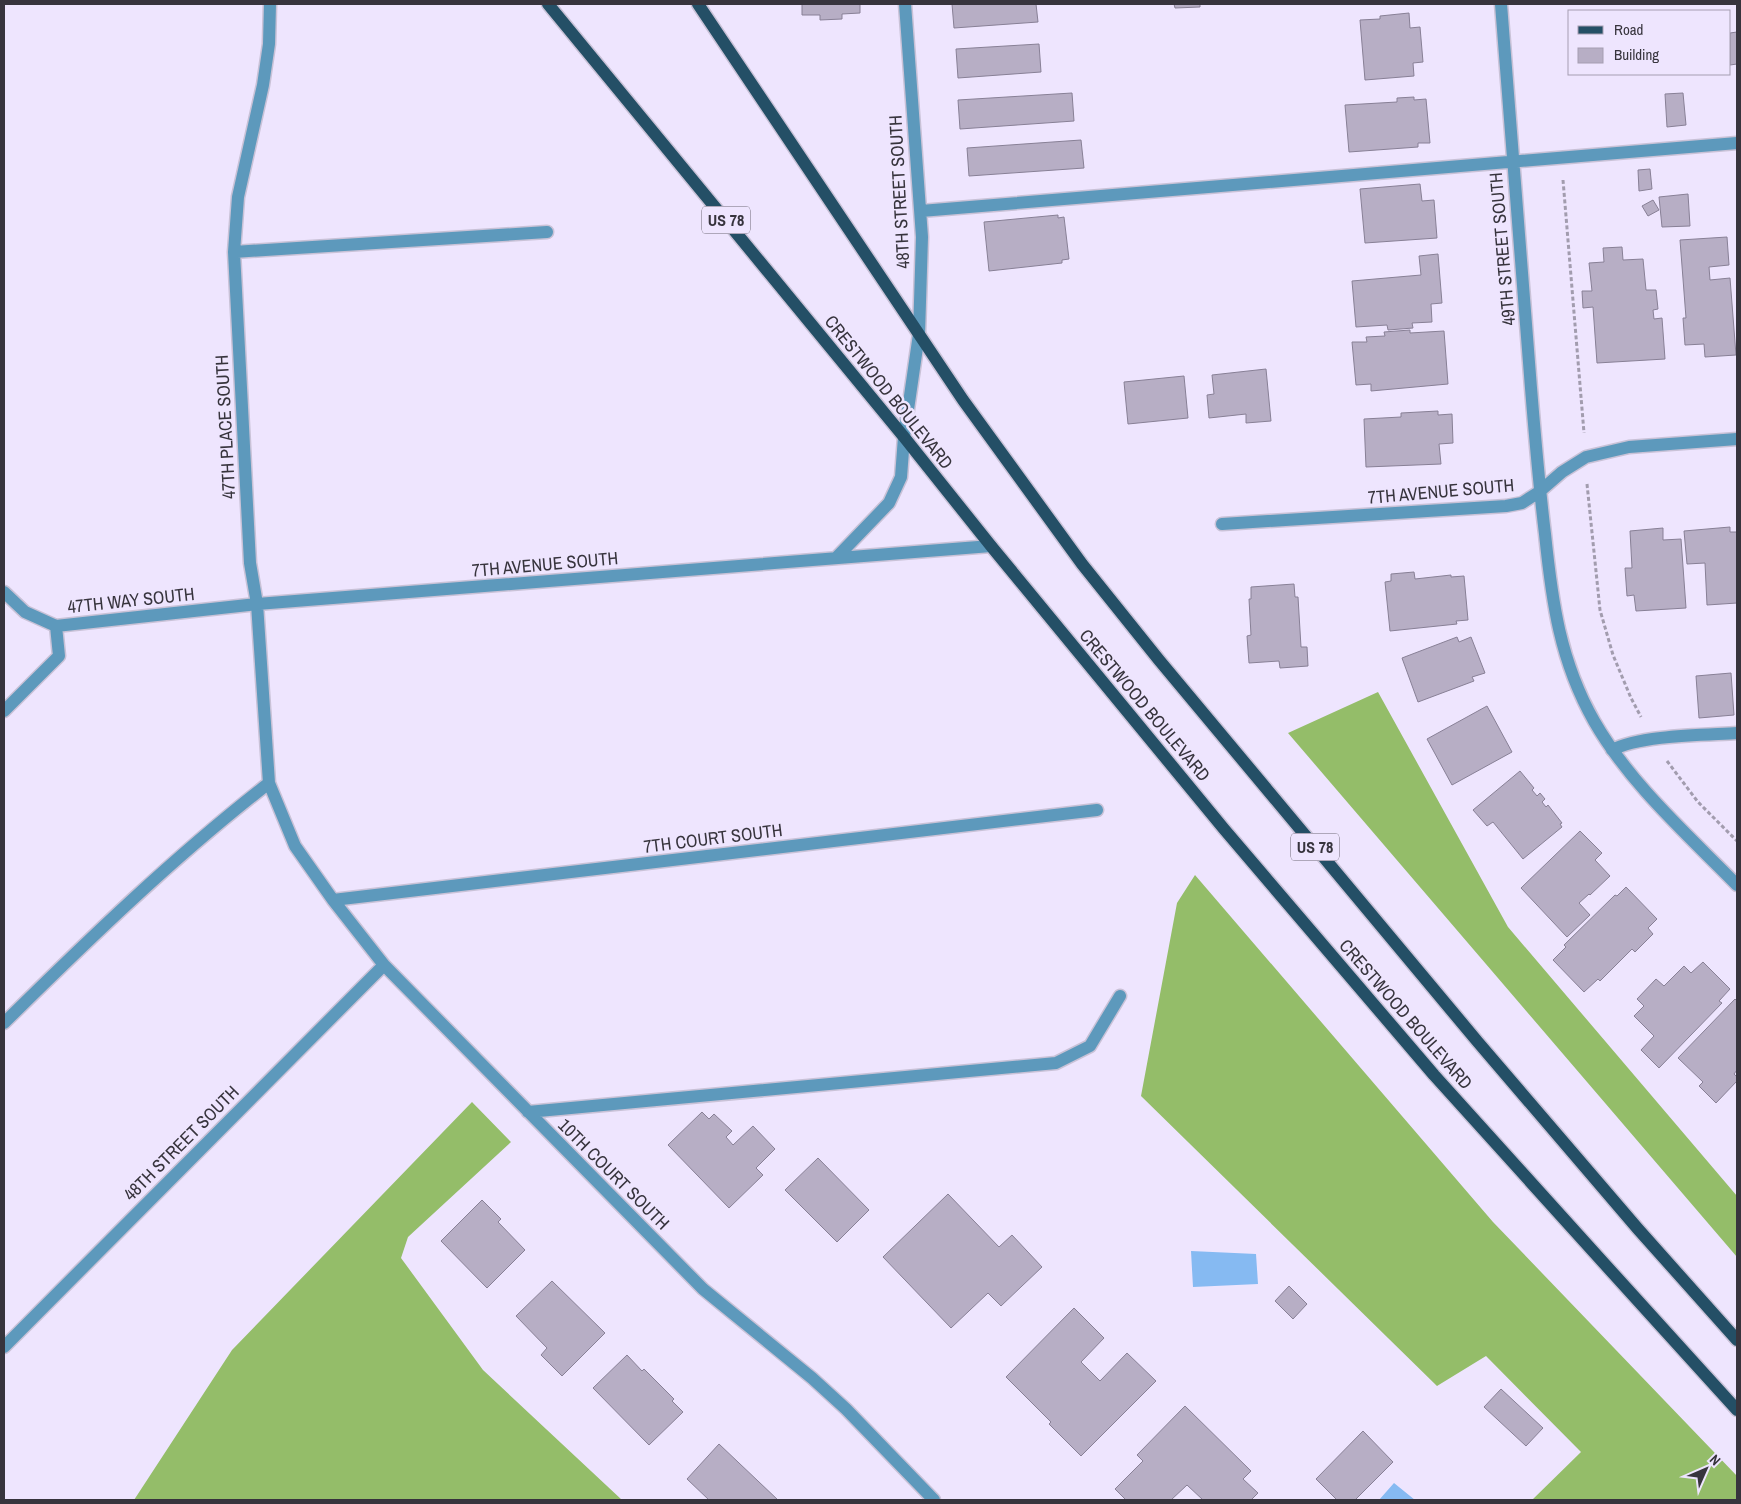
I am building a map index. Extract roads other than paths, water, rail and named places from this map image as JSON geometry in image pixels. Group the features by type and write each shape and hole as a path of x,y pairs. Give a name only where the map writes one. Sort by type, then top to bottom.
{"main road":[{"name":"CRESTWOOD BOULEVARD","path":"548,4 1231,836 1434,1075 1737,1410"},
{"name":"CRESTWOOD BOULEVARD","path":"698,4 919,334 1009,465 1082,564 1158,660 1497,1064 1638,1229 1737,1340"}],"street":[{"name":"47TH PLACE SOUTH","path":"270,4 269,44 263,84 238,197 234,252 250,563 257,604 269,783 295,846"},
{"name":"48TH STREET SOUTH","path":"904,437 919,334 922,238 905,4"},
{"name":"49TH STREET SOUTH","path":"1502,4 1512,161 1539,492 1556,622 1578,689 1612,750 1635,780 1737,885"},
{"path":"921,211 1737,143"},
{"path":"234,252 548,232"},
{"path":"836,558 889,503 901,477 904,437"},
{"name":"7TH AVENUE SOUTH","path":"1222,524 1506,506 1522,503 1539,492 1562,472 1586,457 1629,447 1737,439"},
{"name":"7TH AVENUE SOUTH","path":"257,604 991,546"},
{"path":"4,592 26,612 56,626"},
{"name":"47TH WAY SOUTH","path":"4,711 59,656 56,626 257,604"},
{"path":"1612,750 1620,746 1653,740 1737,732"},
{"path":"4,1023 89,940 201,838 269,783"},
{"name":"7TH COURT SOUTH","path":"333,900 1097,810"},
{"name":"10TH COURT SOUTH","path":"295,846 333,900 384,966 703,1289 812,1378 846,1409 934,1500"},
{"name":"48TH STREET SOUTH","path":"4,1346 384,966"},
{"path":"528,1112 1056,1063 1090,1046 1120,996"}],"water":[{"path":"1191,1251 1256,1254 1258,1284 1193,1287"},
{"path":"1394,1483 1415,1500 1379,1500"}]}
